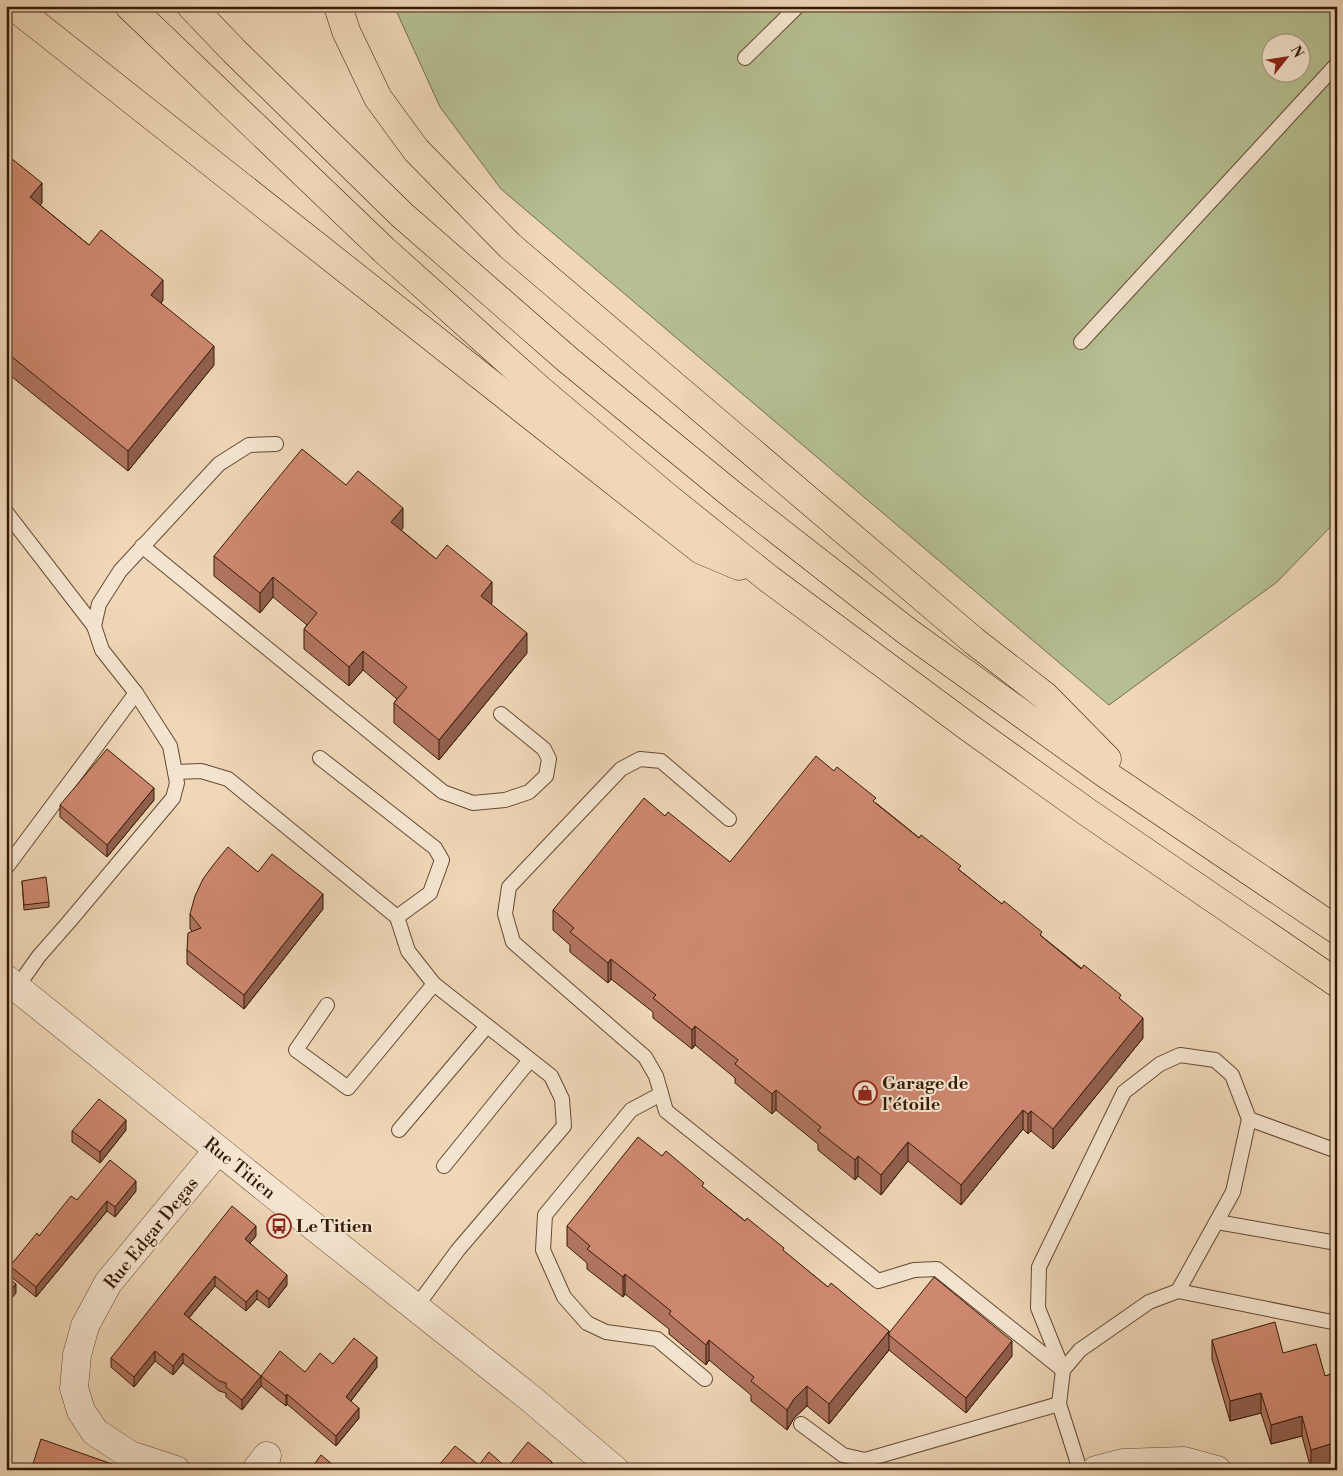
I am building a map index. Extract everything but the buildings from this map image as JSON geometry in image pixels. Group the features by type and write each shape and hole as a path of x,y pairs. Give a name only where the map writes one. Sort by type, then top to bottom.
{"highway":[{"path":"13,6 701,550 769,578"},
{"path":"129,6 384,250 539,389 652,484 769,578 970,729 1087,812 1337,983"},
{"path":"191,6 234,51 402,215 568,360 735,496 908,632 1108,775 1337,930"},
{"path":"338,6 346,31 378,98 416,150 510,246 974,641 1045,696 1150,803"}],"street":[{"name":"Rue Titien","path":"11,983 530,1398 611,1468"},
{"name":"Rue Edgar Degas","path":"176,1470 130,1455 95,1432 81,1411 74,1388 77,1355 85,1326 108,1283 218,1150"},
{"path":"1096,1470 1184,1461 1217,1470"}],"lane":[{"path":"745,58 798,6"},
{"path":"1081,342 1337,64"},
{"path":"94,626 99,604 120,571 219,464 249,445 276,444"},
{"path":"6,512 94,626 102,650 136,693 170,746 177,783 173,798 68,924 11,983"},
{"path":"142,546 443,792 473,802 505,800 528,792 546,776 549,759 544,749 501,714"},
{"path":"6,868 136,693"},
{"path":"320,758 435,848 442,860 430,893 397,917"},
{"path":"729,819 660,761 640,760 621,768 509,887 505,914 513,942 645,1057 656,1076 666,1111 878,1281 914,1270 937,1269 1063,1370"},
{"path":"175,772 201,770 228,779 397,917 408,951 434,984 550,1076 562,1099 564,1126 458,1250 416,1307"},
{"path":"327,1005 296,1050 348,1088 434,984"},
{"path":"399,1130 487,1026"},
{"path":"1080,1470 1059,1404 1063,1370 1038,1308 1039,1267 1124,1092 1160,1064 1180,1055 1215,1060 1232,1076 1249,1119 1234,1192 1178,1291"},
{"path":"444,1166 530,1060"},
{"path":"661,1094 631,1110 545,1215 543,1250 564,1297 587,1323 606,1332 657,1339 705,1379"},
{"path":"1249,1119 1337,1151"},
{"path":"1217,1222 1337,1243"},
{"path":"1063,1370 1080,1350 1149,1302 1178,1291 1337,1323"},
{"path":"801,1424 843,1455 865,1460 1059,1404"}],"green space":[{"path":"394,6 1337,6 1337,520 1277,582 1109,705 501,189 440,107"}],"place":[{"name":"Garage de l'étoile","path":"865,1093"},
{"name":"Le Titien","path":"279,1226"}]}
